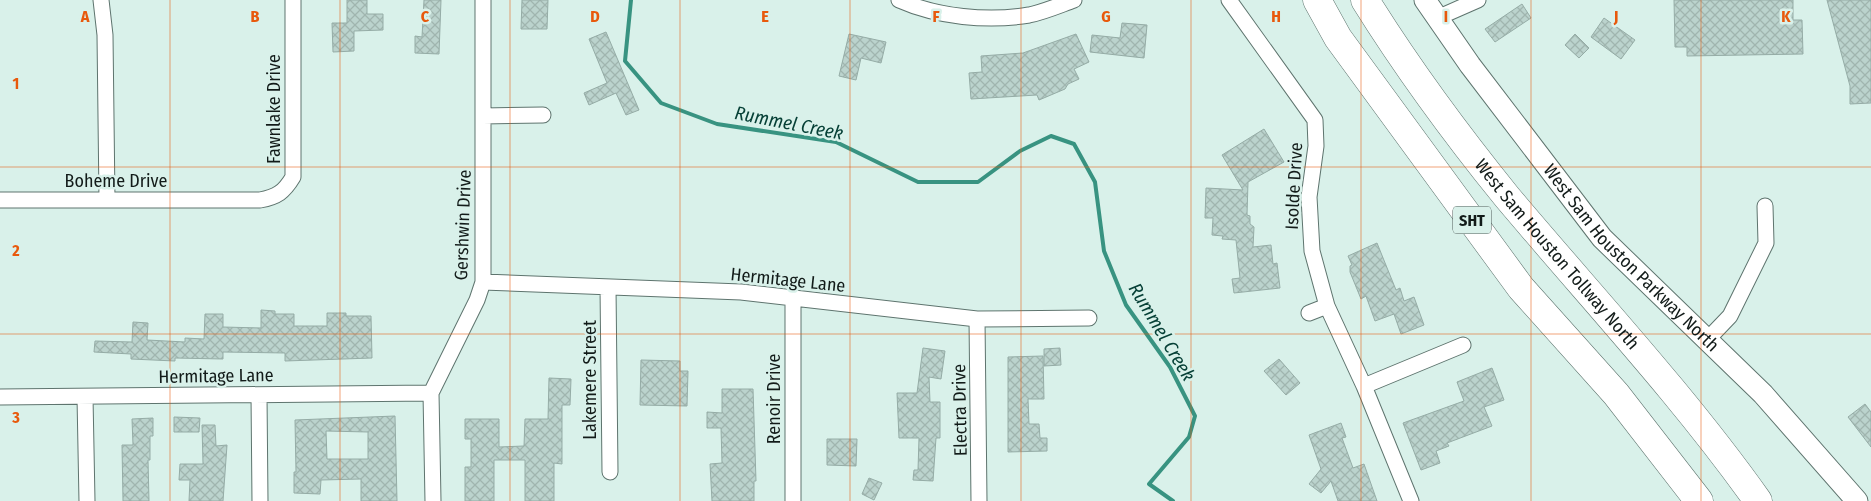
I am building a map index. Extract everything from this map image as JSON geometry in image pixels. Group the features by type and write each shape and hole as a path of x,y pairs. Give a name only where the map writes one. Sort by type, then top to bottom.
{"highway":[{"name":"SHT","path":"1317,0 1338,38 1521,288 1616,394 1699,501"},
{"name":"West Sam Houston Tollway North","path":"1365,0 1408,66 1461,138 1695,419 1758,501"},
{"path":"1616,394 1647,457 1678,501"}],"main road":[{"name":"West Sam Houston Parkway North","path":"1425,0 1560,186 1602,238 1763,394 1856,501"}],"street":[{"path":"102,0 107,200"},
{"name":"Fawnlake Drive","path":"233,200 275,198 287,188 293,177 293,0"},
{"name":"Gershwin Drive","path":"432,501 432,393 477,300 483,282 483,0"},
{"path":"899,0 950,15 993,17 1030,15 1056,3 1074,0"},
{"name":"Isolde Drive","path":"1229,0 1315,120 1316,146 1309,197 1312,251 1327,306 1364,386 1411,501"},
{"path":"1437,18 1478,0"},
{"path":"483,116 543,115"},
{"name":"Boheme Drive","path":"0,200 233,200"},
{"path":"1707,340 1730,316 1766,244 1765,206"},
{"name":"Hermitage Lane","path":"483,282 724,291 977,319 1089,318"},
{"name":"Lakemere Street","path":"608,287 610,472"},
{"name":"Renoir Drive","path":"793,298 793,501"},
{"path":"1309,313 1327,306"},
{"name":"Electra Drive","path":"977,319 979,501"},
{"path":"1364,386 1463,345"},
{"name":"Hermitage Lane","path":"0,398 432,393"},
{"path":"258,394 260,501"},
{"path":"86,397 87,501"}],"building":[{"path":"347,0 367,0 367,14 383,14 383,30 354,31 354,51 333,52 332,23 347,23"},
{"path":"424,0 441,0 439,54 415,53 415,36 422,37"},
{"path":"522,0 548,0 547,29 521,29"},
{"path":"1674,0 1793,0 1793,20 1802,20 1803,54 1687,56 1687,47 1675,47"},
{"path":"1827,0 1871,0 1871,103 1850,104 1850,86"},
{"path":"1522,4 1531,18 1495,42 1485,29"},
{"path":"1604,18 1635,40 1621,59 1591,37"},
{"path":"1122,23 1147,25 1144,58 1090,52 1092,35 1120,38"},
{"path":"606,32 639,110 626,115 616,93 589,105 584,93 607,83 589,39"},
{"path":"849,34 886,42 881,63 861,58 856,80 839,76"},
{"path":"1076,34 1089,62 1074,69 1079,79 1068,84 1065,89 1039,100 1037,95 971,99 969,73 982,72 981,56 1023,53"},
{"path":"1575,34 1589,48 1579,58 1565,45"},
{"path":"1264,129 1284,162 1248,182 1247,215 1250,216 1250,224 1254,227 1253,247 1271,245 1273,264 1277,263 1280,288 1234,293 1232,279 1240,278 1236,240 1222,239 1223,236 1212,235 1213,218 1205,218 1206,188 1243,190 1222,155"},
{"path":"1377,243 1396,290 1400,288 1404,301 1414,297 1424,325 1401,334 1394,314 1375,321 1366,296 1361,299 1350,272 1350,266 1352,265 1348,256"},
{"path":"261,310 275,311 275,314 294,314 294,326 327,326 327,313 346,313 346,316 371,316 372,358 285,361 285,353 223,352 223,359 175,358 175,361 131,359 131,354 94,352 95,341 132,342 133,322 148,323 147,340 185,342 185,338 204,339 205,314 223,314 223,327 261,328"},
{"path":"923,348 945,351 941,379 929,377 930,402 940,402 940,438 936,438 933,481 913,480 914,470 918,470 919,438 899,438 897,393 917,393"},
{"path":"1060,348 1061,365 1044,366 1044,349"},
{"path":"1043,356 1044,399 1028,399 1029,424 1039,424 1040,438 1047,438 1047,451 1008,452 1008,357"},
{"path":"1279,359 1300,383 1286,395 1264,371"},
{"path":"641,360 680,361 680,371 688,371 687,406 640,405"},
{"path":"1492,368 1504,400 1484,407 1492,426 1447,443 1449,446 1436,451 1440,463 1421,470 1403,423 1464,401 1457,382"},
{"path":"549,378 571,379 570,405 562,405 562,464 554,463 554,501 525,501 525,460 494,460 494,501 465,501 465,467 471,467 471,439 465,439 465,419 499,419 499,447 524,446 525,419 548,419"},
{"path":"722,389 753,389 756,481 754,481 754,501 712,501 710,464 722,463 721,428 707,428 707,412 722,413"},
{"path":"1865,404 1871,412 1871,447 1848,417"},
{"path":"395,416 397,501 361,501 361,479 321,480 320,494 294,493 294,472 296,472 295,420","holes":["326,431 368,432 368,459 327,459"]},
{"path":"174,417 200,418 199,432 174,432"},
{"path":"153,418 153,436 150,436 150,460 148,460 149,501 123,501 122,445 133,445 132,419"},
{"path":"1341,423 1346,437 1342,438 1353,468 1364,464 1377,501 1338,501 1331,481 1321,493 1309,484 1321,469 1309,435"},
{"path":"202,425 215,425 216,446 227,445 223,501 189,501 190,480 179,480 180,464 203,464"},
{"path":"827,439 857,439 856,466 827,465"},
{"path":"869,478 882,483 874,500 862,494"}],"waterway":[{"name":"Rummel Creek","path":"631,0 625,61 661,103 717,124 836,142 918,182 978,182 1020,151 1051,136 1074,144 1095,182 1104,251 1126,305 1170,367 1195,416 1189,437 1149,484 1173,501"}]}
